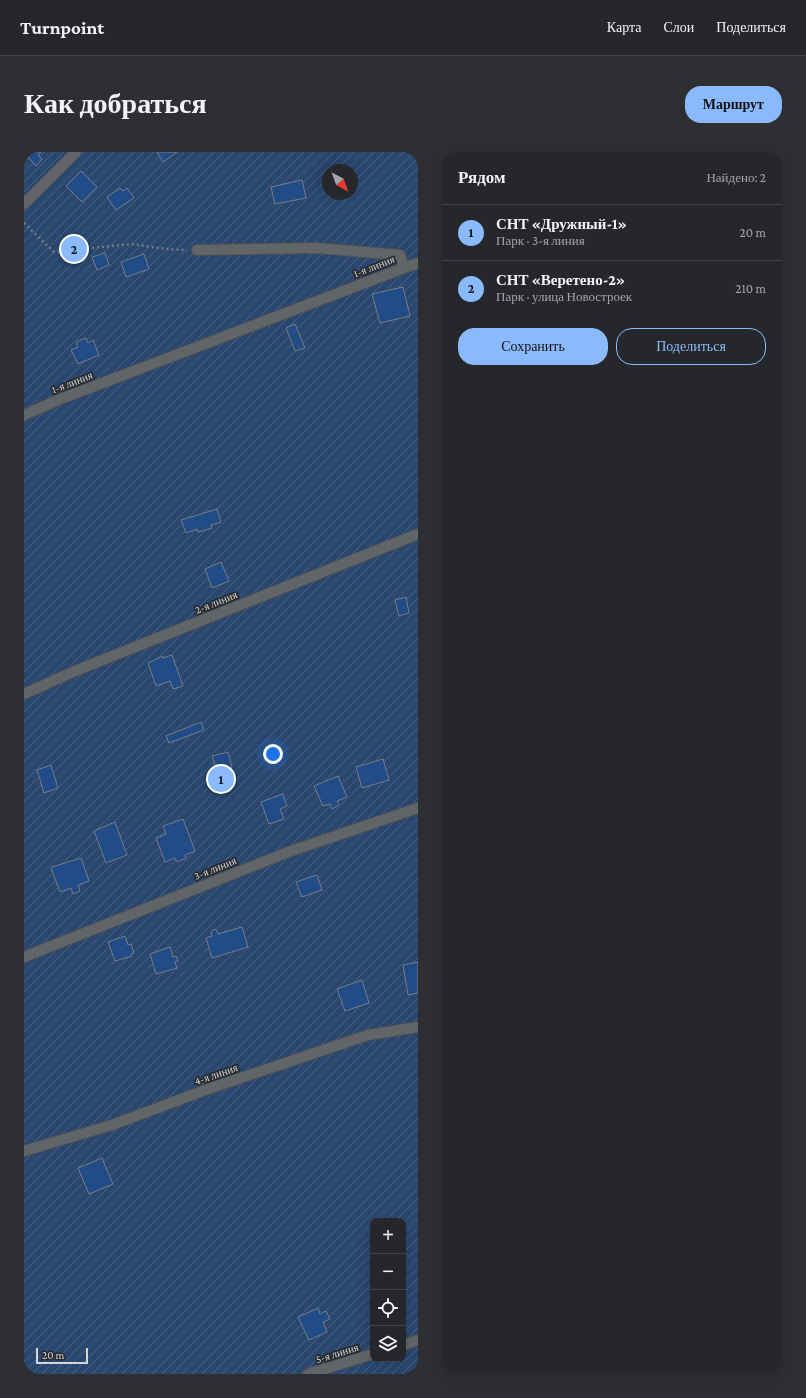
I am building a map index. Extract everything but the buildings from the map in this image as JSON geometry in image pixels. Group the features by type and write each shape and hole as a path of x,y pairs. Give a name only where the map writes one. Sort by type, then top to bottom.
{"street":[{"path":"24,204 76,152"},
{"name":"1-я линия","path":"24,415 58,400 404,268 400,256 317,248 197,250"},
{"path":"404,268 418,263"},
{"name":"2-я линия","path":"24,694 75,671 418,534"},
{"name":"3-я линия","path":"24,957 291,851 418,808"},
{"name":"4-я линия","path":"24,1151 112,1125 208,1089 368,1035 418,1028"},
{"path":"406,1344 418,1340"},
{"name":"5-я линия","path":"308,1374 370,1355"}],"path":[{"path":"24,222 54,252 132,244 166,249 197,250"}],"shaded area":[{"path":"24,152 418,152 418,1374 24,1374"}],"place":[{"name":"СНТ «Веретено-2»","path":"74,249"},
{"name":"СНТ «Дружный-1»","path":"221,779"}]}
